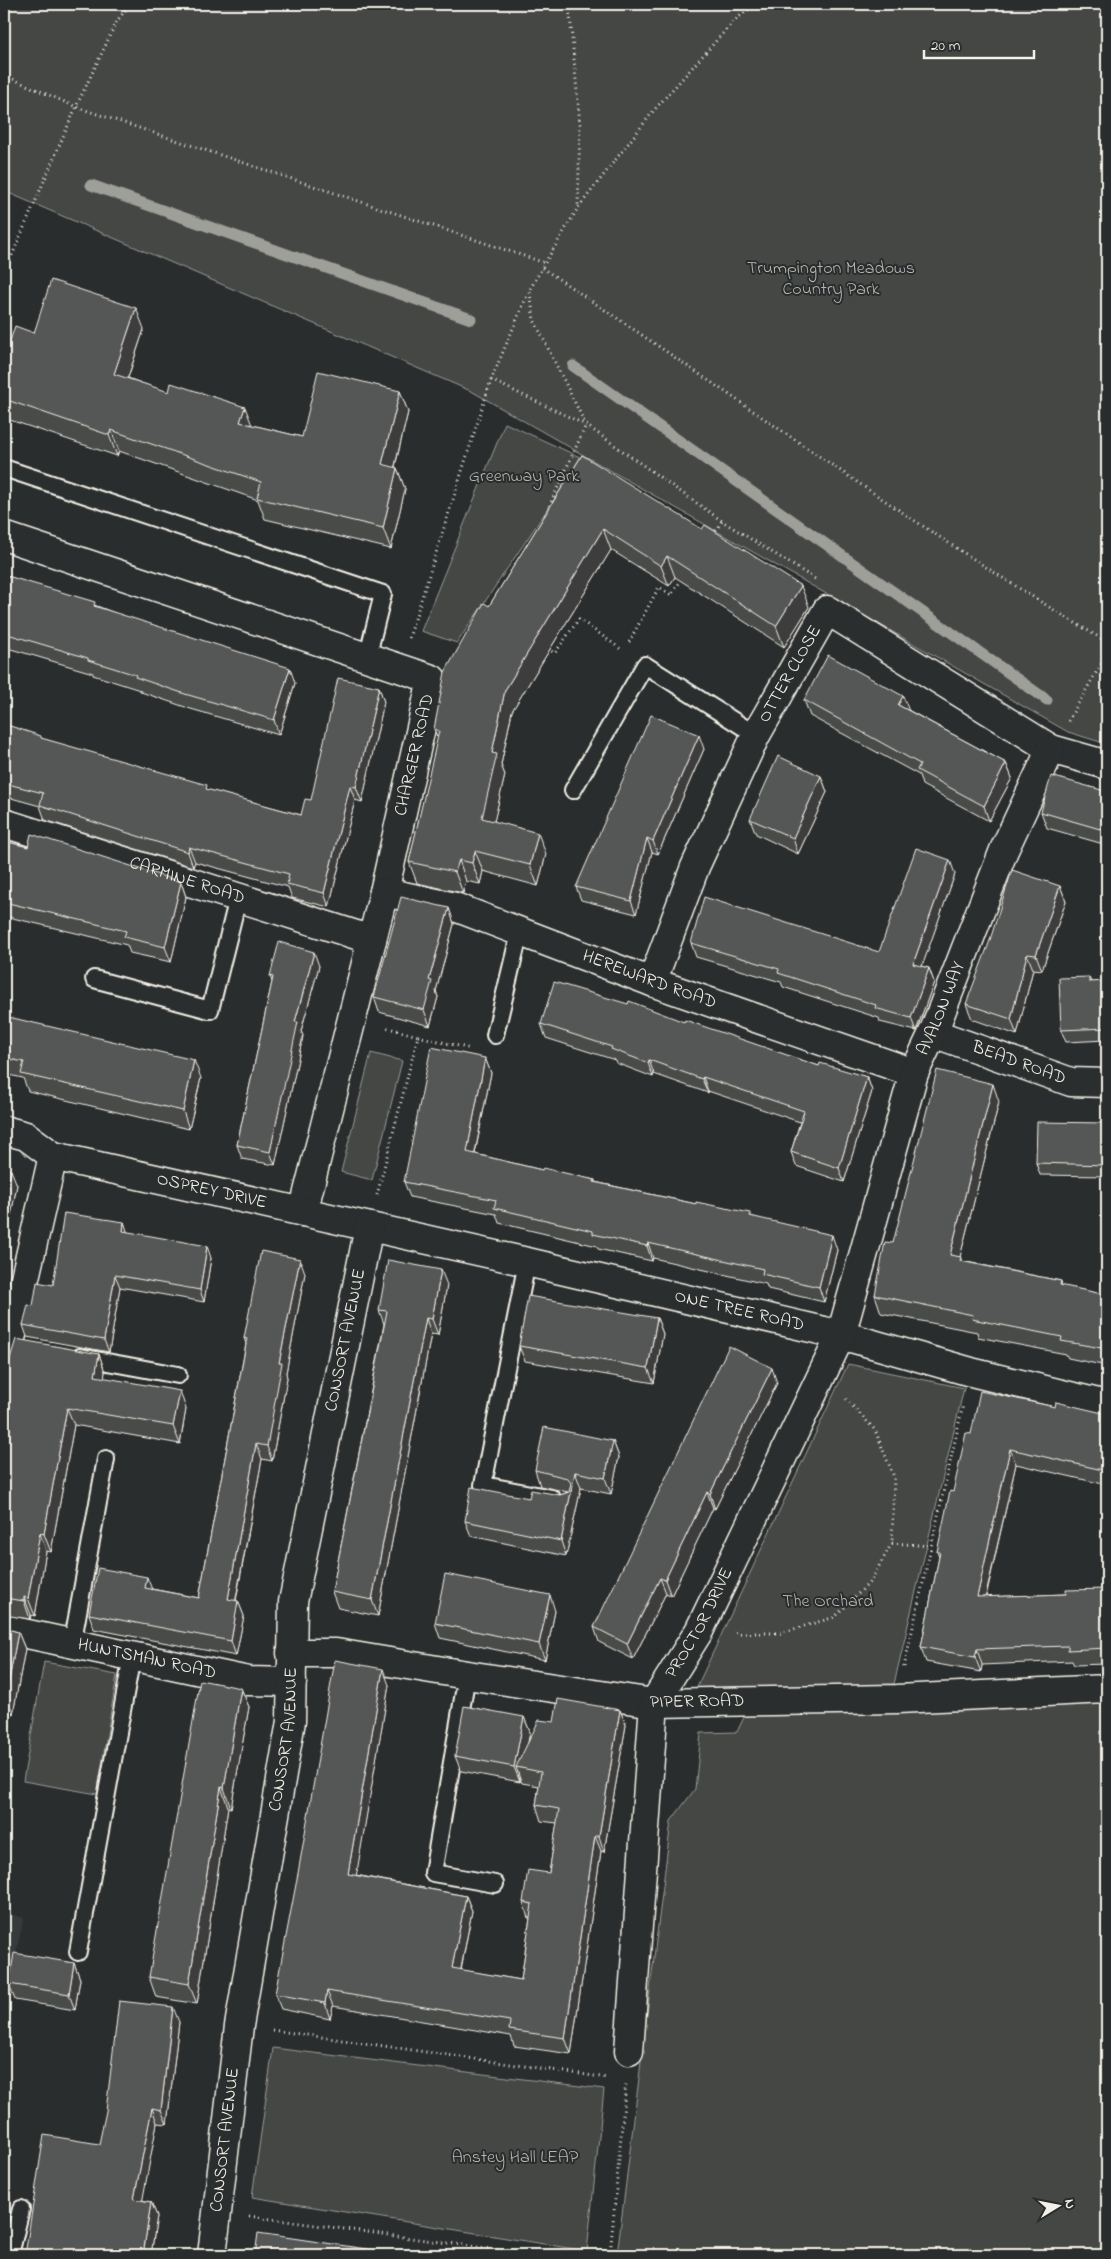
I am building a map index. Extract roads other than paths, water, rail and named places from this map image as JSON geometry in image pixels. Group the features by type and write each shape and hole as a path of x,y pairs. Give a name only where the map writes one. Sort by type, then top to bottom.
{"street":[{"name":"CHARGER ROAD","path":"4,536 432,679 384,892 351,1016 303,1212"},
{"name":"OTTER CLOSE","path":"652,982 695,867 756,735 827,610 1051,749"},
{"path":"1051,749 1107,765"},
{"name":"AVALON WAY","path":"842,1335 914,1072 933,1033 1004,850 1051,749"},
{"name":"CARMINE ROAD","path":"4,823 372,940"},
{"name":"HEREWARD ROAD","path":"384,892 455,907 652,982 914,1072"},
{"name":"BEAD ROAD","path":"933,1033 1071,1082 1107,1083"},
{"name":"OSPREY DRIVE","path":"4,1130 26,1136 54,1156 369,1227"},
{"path":"14,1354 54,1156"},
{"name":"ONE TREE ROAD","path":"369,1227 842,1335 971,1372 1107,1405"},
{"name":"CONSORT AVENUE","path":"212,2255 239,2026 292,1721 291,1653 293,1602 369,1227"},
{"name":"PROCTOR DRIVE","path":"629,2051 654,1703 699,1632 842,1335"},
{"name":"HUNTSMAN ROAD","path":"4,1629 248,1681 292,1682"},
{"name":"PIPER ROAD","path":"291,1653 336,1653 467,1676 654,1703 897,1699 1107,1689"}],"lane":[{"path":"4,468 382,594 368,658"},
{"path":"573,790 645,665 756,735"},
{"path":"94,979 210,1010 238,898"},
{"path":"495,1035 520,931"},
{"path":"527,1262 483,1485 567,1501"},
{"path":"65,1355 178,1375"},
{"path":"72,1645 106,1459"},
{"path":"78,1952 132,1656"},
{"path":"467,1676 432,1873 494,1884"},
{"path":"10,2255 21,2209"}],"waterway":[{"path":"91,185 471,319"},
{"path":"573,366 1047,700"}],"park label":[{"name":"Trumpington Meadows Country Park","path":"831,279"},
{"name":"Greenway Park","path":"524,477"},
{"name":"The Orchard","path":"828,1602"},
{"name":"Anstey Hall LEAP","path":"515,2158"}]}
